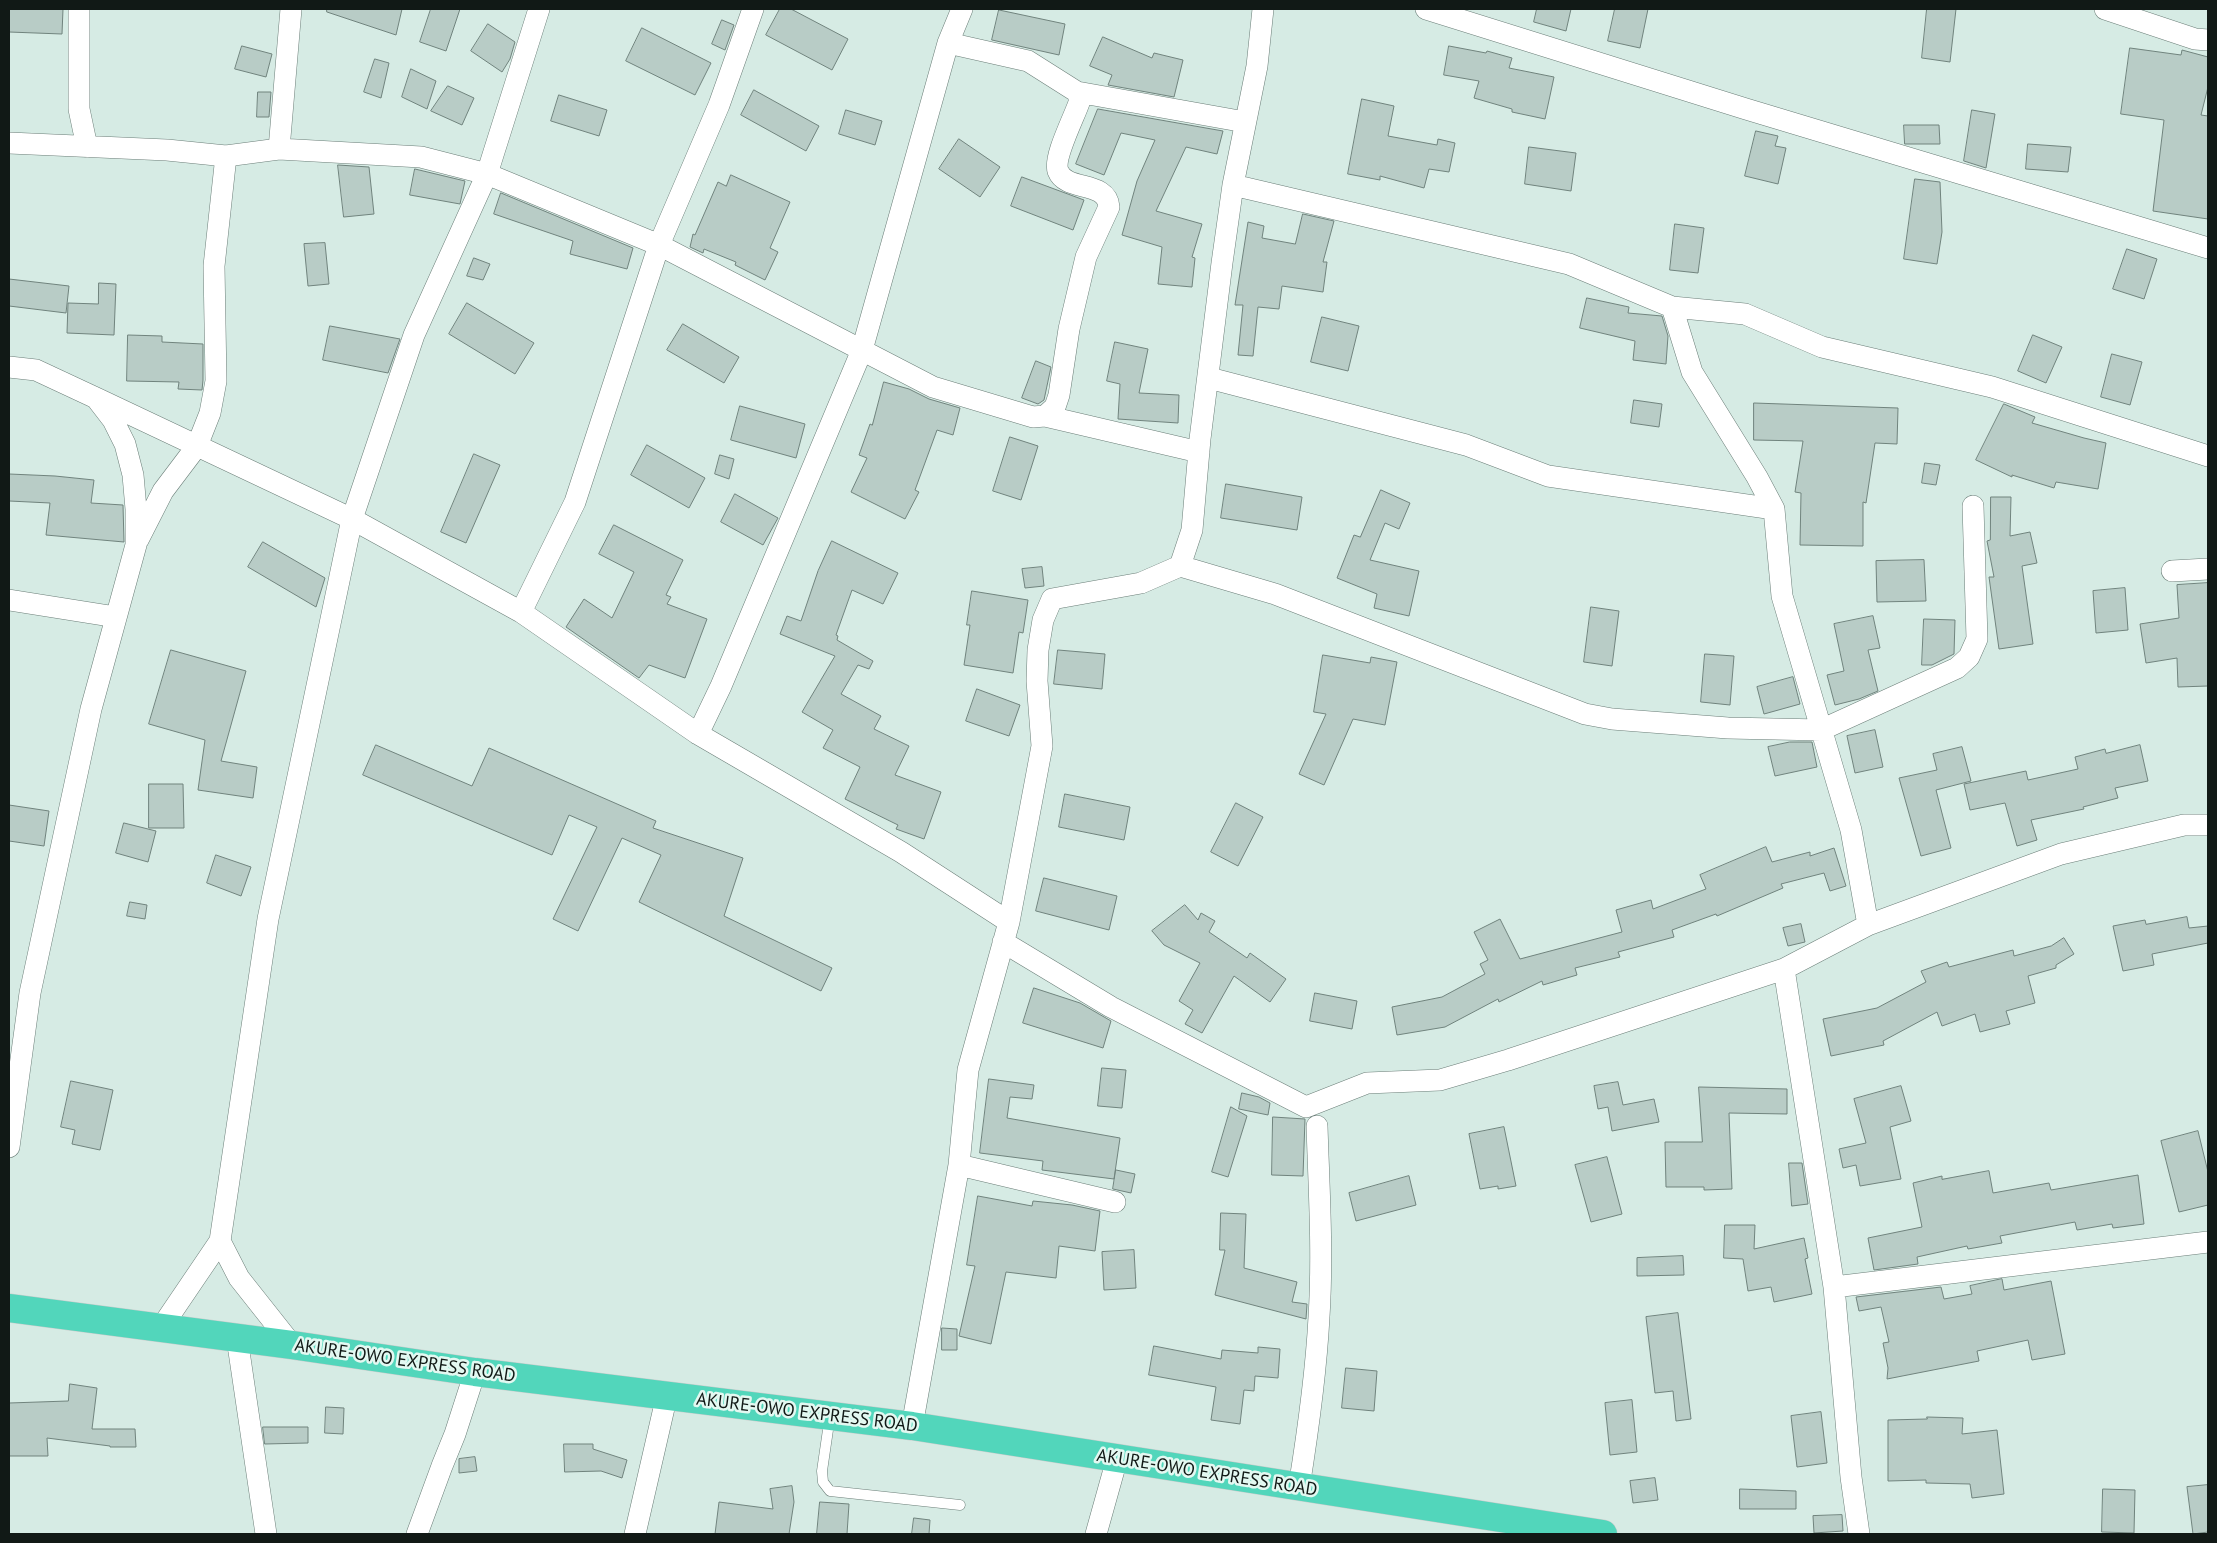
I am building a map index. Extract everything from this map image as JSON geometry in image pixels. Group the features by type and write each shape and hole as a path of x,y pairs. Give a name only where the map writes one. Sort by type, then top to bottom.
{"highway":[{"name":"AKURE-OWO EXPRESS ROAD","path":"9,1308 292,1345 475,1372 912,1426 1603,1534"}],"street":[{"path":"79,9 79,109 87,147"},
{"path":"279,149 291,9"},
{"path":"161,1328 220,1241 268,919 352,519 414,335 487,174 539,9"},
{"path":"521,612 575,502 658,244 719,105 753,9"},
{"path":"698,734 721,686 862,350 948,43 962,9"},
{"path":"1180,566 1192,530 1199,452 1222,263 1233,185 1256,66 1263,9"},
{"path":"1426,9 1746,109 2208,248"},
{"path":"2105,9 2195,38 2208,40"},
{"path":"948,43 1028,61 1077,92 1246,122"},
{"path":"1045,416 1054,407 1060,396 1069,329 1086,257 1108,207 1108,200 1103,194 1064,179 1058,171 1058,159 1080,100 1077,92"},
{"path":"9,143 166,150 226,156 279,149 422,157 487,174 658,244 933,386 1033,417 1045,416 1199,452"},
{"path":"9,1147 17,1033 30,993 87,728 116,617 136,545 163,491 197,446 210,413 216,381 214,266 226,156"},
{"path":"1233,185 1569,264 1672,307 1745,314 1822,347 1992,387 2208,456"},
{"path":"1672,307 1692,372 1757,477 1774,509 1782,596 1851,830 1868,925"},
{"path":"9,367 36,370 352,519 521,612 698,734 901,852 1006,932 1111,1007 1306,1107 1368,1082 1440,1080 1508,1060 1784,969 1868,925 2061,854 2184,825 2208,825"},
{"path":"1209,378 1466,445 1548,476 1774,509"},
{"path":"96,398 113,420 125,444 133,476 136,509 136,545"},
{"path":"912,1426 959,1165 968,1070 1006,932 1042,746 1037,681 1038,650 1043,620 1052,599 1141,583 1180,566 1275,594 1585,714 1612,719 1718,727 1821,730 1956,668 1969,657 1977,638 1973,506"},
{"path":"2172,571 2208,569"},
{"path":"9,600 116,617"},
{"path":"1784,969 1834,1287 1851,1477 1859,1534"},
{"path":"1299,1487 1312,1405 1320,1316 1317,1126"},
{"path":"959,1165 1115,1202"},
{"path":"220,1241 239,1278 292,1345"},
{"path":"1834,1287 2208,1242"},
{"path":"237,1338 266,1534"},
{"path":"417,1534 455,1434 475,1372"},
{"path":"635,1534 667,1396"},
{"path":"1096,1534 1117,1459"}],"lane":[{"path":"830,1415 822,1471 823,1482 830,1491 960,1505"}],"building":[{"path":"9,9 63,9 62,34 9,32"},
{"path":"327,9 402,9 396,35 327,12"},
{"path":"431,9 460,9 446,51 420,42"},
{"path":"780,9 791,9 848,39 832,70 766,35"},
{"path":"1537,9 1571,9 1566,31 1534,22"},
{"path":"1615,9 1648,9 1640,48 1608,41"},
{"path":"1927,9 1956,9 1950,62 1922,58"},
{"path":"999,10 1065,24 1059,55 992,40"},
{"path":"722,20 734,25 725,50 712,44"},
{"path":"488,24 515,42 510,59 502,72 471,51"},
{"path":"642,28 711,63 695,95 626,61"},
{"path":"1103,37 1152,58 1154,53 1183,60 1174,97 1108,85 1112,75 1090,66"},
{"path":"242,46 272,54 266,77 235,69"},
{"path":"1449,46 1486,53 1487,51 1512,58 1509,68 1554,77 1545,119 1512,112 1512,109 1474,98 1479,81 1444,75"},
{"path":"2130,48 2181,55 2182,50 2208,57 2208,87 2201,115 2208,116 2208,219 2153,211 2164,120 2121,114"},
{"path":"375,59 389,63 381,98 364,92"},
{"path":"411,69 436,81 427,109 402,97"},
{"path":"448,86 474,98 462,125 431,111"},
{"path":"754,90 819,126 806,151 741,115"},
{"path":"258,92 271,92 269,117 257,117"},
{"path":"559,95 607,110 599,136 551,121"},
{"path":"1362,99 1394,106 1388,136 1437,145 1438,139 1455,143 1449,172 1429,169 1424,188 1380,176 1380,180 1348,174"},
{"path":"1098,109 1223,131 1217,154 1186,147 1156,211 1202,224 1192,257 1195,258 1192,287 1158,284 1162,247 1122,235 1137,181 1155,140 1121,133 1104,175 1076,164"},
{"path":"846,110 882,121 875,145 839,134"},
{"path":"1972,110 1995,114 1986,168 1964,161"},
{"path":"1904,125 1939,125 1940,144 1905,144"},
{"path":"1756,131 1778,136 1775,146 1786,148 1778,184 1745,176"},
{"path":"959,139 1000,167 980,197 939,169"},
{"path":"2028,144 2071,147 2068,172 2026,169"},
{"path":"1529,147 1576,153 1571,191 1525,184"},
{"path":"338,165 369,167 374,214 344,217"},
{"path":"415,169 465,181 460,204 410,195"},
{"path":"731,175 790,202 770,248 778,252 765,280 735,265 736,262 704,249 703,253 690,247 693,234 695,235 718,182 726,186"},
{"path":"1022,177 1084,200 1073,230 1011,206"},
{"path":"1915,179 1940,182 1942,232 1937,264 1904,259"},
{"path":"501,193 633,248 627,269 570,254 573,241 494,214"},
{"path":"1303,214 1334,221 1323,262 1327,262 1323,292 1282,286 1279,309 1258,307 1253,356 1238,355 1243,305 1235,305 1248,222 1264,226 1262,238 1295,244"},
{"path":"1675,224 1704,228 1698,273 1670,270"},
{"path":"325,243 329,284 308,286 304,244"},
{"path":"2127,249 2157,259 2144,299 2113,289"},
{"path":"474,258 490,264 483,280 467,276"},
{"path":"9,279 69,286 66,313 9,306"},
{"path":"99,283 116,284 114,335 67,333 68,303 98,304"},
{"path":"1587,298 1629,307 1628,313 1662,316 1668,336 1666,364 1633,360 1635,341 1580,328"},
{"path":"467,303 534,343 515,374 449,334"},
{"path":"1322,317 1359,326 1348,371 1311,362"},
{"path":"683,324 739,357 724,383 667,350"},
{"path":"330,326 400,339 388,373 323,360"},
{"path":"128,335 162,336 162,342 203,344 202,390 178,389 179,382 127,381"},
{"path":"2033,335 2062,347 2046,383 2018,371"},
{"path":"1115,342 1148,349 1139,393 1179,395 1178,423 1118,419 1120,384 1107,381"},
{"path":"2112,354 2142,362 2130,405 2101,397"},
{"path":"1036,361 1051,367 1044,400 1038,404 1022,398"},
{"path":"884,382 909,389 929,399 960,408 953,435 937,430 915,490 919,492 905,519 851,492 867,458 859,455 870,424 872,425"},
{"path":"1634,400 1662,404 1659,427 1631,423"},
{"path":"1754,403 1898,408 1897,444 1875,443 1866,503 1863,502 1863,546 1800,545 1801,493 1795,492 1803,441 1754,440"},
{"path":"2004,404 2035,417 2032,423 2106,443 2098,489 2056,482 2054,488 2012,475 2012,477 1976,460"},
{"path":"740,406 805,424 796,458 731,440"},
{"path":"1010,437 1038,446 1021,500 993,491"},
{"path":"647,445 705,478 689,508 631,475"},
{"path":"474,454 500,465 466,543 441,532"},
{"path":"720,455 734,459 729,479 715,474"},
{"path":"1925,463 1940,465 1936,485 1922,483"},
{"path":"9,474 94,480 91,503 123,505 124,542 46,535 50,503 9,501"},
{"path":"1226,484 1302,497 1297,530 1221,518"},
{"path":"1381,490 1410,503 1399,529 1385,523 1370,560 1419,571 1409,616 1374,608 1377,594 1337,578 1354,535 1360,537"},
{"path":"735,494 778,518 763,545 721,522"},
{"path":"1991,497 2011,497 2010,536 2030,532 2037,563 2022,566 2033,644 1999,649 1989,577 1994,577 1987,541 1990,540"},
{"path":"614,525 683,560 666,595 671,597 667,604 707,619 685,678 649,665 639,678 566,627 584,599 612,618 634,572 599,554"},
{"path":"832,541 898,573 883,604 852,590 836,635 838,636 837,640 873,661 869,669 858,665 841,694 881,716 874,729 909,746 895,775 941,792 924,839 896,829 898,825 845,799 860,767 823,748 833,730 802,712 835,656 780,634 787,616 801,621 818,571"},
{"path":"263,542 325,578 316,607 248,567"},
{"path":"1924,560 1926,601 1877,602 1876,561"},
{"path":"1042,567 1044,586 1025,588 1022,569"},
{"path":"2208,583 2208,686 2178,687 2177,658 2146,663 2140,624 2179,618 2177,585"},
{"path":"2125,588 2128,630 2096,633 2093,591"},
{"path":"972,591 1028,600 1023,633 1019,632 1013,673 964,665 970,625 967,625"},
{"path":"1591,607 1619,611 1612,666 1584,662"},
{"path":"1873,616 1880,648 1868,650 1878,691 1859,699 1835,705 1827,675 1844,671 1834,624"},
{"path":"1924,619 1955,620 1954,654 1932,665 1922,665"},
{"path":"171,650 246,671 221,761 257,767 253,798 198,790 205,740 149,724"},
{"path":"1058,650 1105,654 1102,689 1054,684"},
{"path":"1705,654 1734,656 1730,705 1701,702"},
{"path":"1323,655 1370,663 1371,657 1397,662 1385,725 1353,719 1324,785 1299,774 1326,714 1314,712"},
{"path":"1793,677 1800,704 1764,714 1757,687"},
{"path":"977,689 1020,705 1009,736 966,721"},
{"path":"1875,730 1883,767 1855,773 1847,736"},
{"path":"1790,742 1812,742 1817,767 1775,776 1768,747"},
{"path":"376,745 472,786 489,748 656,821 653,828 743,858 724,916 832,968 821,991 639,902 661,855 622,838 578,931 553,919 597,827 569,815 552,855 363,775"},
{"path":"2140,745 2148,781 2115,788 2118,798 2083,807 2084,809 2031,820 2037,840 2017,846 2005,803 1970,810 1964,784 2026,771 2028,780 2078,769 2075,757 2105,749 2106,753"},
{"path":"1962,747 1971,781 1936,790 1951,848 1921,856 1899,778 1937,770 1933,754"},
{"path":"149,784 183,784 184,828 149,828"},
{"path":"1065,794 1130,807 1124,840 1059,827"},
{"path":"1236,803 1263,817 1238,866 1211,852"},
{"path":"9,805 49,811 44,846 9,841"},
{"path":"124,823 156,831 148,862 116,853"},
{"path":"1766,847 1772,862 1810,852 1810,856 1834,848 1846,886 1830,891 1824,873 1781,884 1783,888 1717,916 1716,914 1672,930 1674,937 1618,952 1620,957 1575,968 1577,975 1543,985 1542,981 1499,1002 1498,999 1445,1027 1397,1035 1392,1007 1442,997 1485,974 1480,964 1488,960 1474,932 1500,919 1520,959 1622,932 1616,910 1651,900 1653,909 1706,889 1700,875"},
{"path":"216,855 251,867 241,896 207,883"},
{"path":"1044,878 1117,896 1109,930 1036,911"},
{"path":"130,902 147,905 145,919 127,916"},
{"path":"1185,905 1198,920 1201,913 1215,921 1209,932 1247,958 1250,953 1286,979 1270,1002 1234,976 1202,1033 1185,1024 1193,1010 1179,1001 1200,963 1164,945 1152,931"},
{"path":"2187,917 2189,928 2208,926 2208,943 2152,954 2154,965 2123,971 2113,926 2145,920 2146,924"},
{"path":"1801,924 1805,942 1788,946 1783,928"},
{"path":"2064,938 2074,954 2056,965 2056,968 2028,976 2035,1003 2006,1011 2010,1024 1980,1032 1975,1014 1942,1026 1937,1012 1883,1041 1884,1045 1831,1056 1823,1019 1877,1008 1926,982 1921,971 1947,962 1949,967 2013,950 2014,956 2051,946"},
{"path":"1034,988 1080,1003 1111,1021 1103,1048 1023,1023"},
{"path":"1315,993 1357,1001 1352,1029 1310,1021"},
{"path":"1102,1068 1126,1070 1122,1108 1098,1106"},
{"path":"989,1079 1034,1085 1032,1099 1010,1097 1007,1118 1120,1138 1114,1179 1042,1170 1043,1161 980,1153"},
{"path":"71,1081 113,1090 100,1150 72,1144 75,1130 61,1127"},
{"path":"1618,1082 1623,1105 1654,1099 1659,1122 1612,1131 1608,1107 1598,1109 1594,1086"},
{"path":"1901,1086 1911,1121 1890,1127 1901,1179 1860,1186 1856,1165 1843,1168 1839,1149 1866,1143 1854,1099"},
{"path":"1699,1087 1787,1089 1787,1114 1729,1113 1732,1189 1704,1190 1704,1187 1666,1187 1665,1142 1702,1142"},
{"path":"1242,1093 1259,1097 1270,1103 1268,1115 1239,1109"},
{"path":"1231,1107 1247,1116 1228,1177 1212,1172"},
{"path":"1273,1117 1305,1119 1303,1176 1272,1175"},
{"path":"1504,1127 1516,1186 1480,1189 1469,1134"},
{"path":"2198,1131 2208,1172 2208,1205 2179,1212 2161,1141"},
{"path":"1607,1157 1622,1214 1591,1222 1575,1165"},
{"path":"1789,1163 1802,1163 1808,1204 1792,1206"},
{"path":"1116,1170 1135,1174 1131,1193 1113,1189"},
{"path":"1989,1171 1993,1193 2049,1183 2051,1190 2138,1175 2144,1224 2113,1228 2112,1224 2077,1230 2075,1222 2000,1236 2002,1243 1968,1249 1967,1246 1917,1257 1918,1264 1874,1270 1868,1238 1922,1227 1913,1183 1942,1176 1942,1179"},
{"path":"1409,1176 1416,1205 1356,1221 1349,1193"},
{"path":"978,1196 1032,1206 1033,1201 1072,1205 1100,1211 1095,1251 1059,1246 1056,1278 1006,1272 991,1344 959,1336 975,1266 967,1265"},
{"path":"1221,1213 1246,1214 1244,1268 1297,1282 1292,1302 1307,1304 1306,1319 1215,1295 1225,1250 1220,1250"},
{"path":"1725,1225 1755,1225 1754,1249 1804,1238 1808,1258 1805,1259 1812,1294 1774,1302 1771,1287 1748,1291 1743,1259 1724,1258"},
{"path":"1134,1250 1136,1288 1104,1290 1102,1252"},
{"path":"1683,1256 1684,1275 1637,1276 1637,1258"},
{"path":"2002,1279 2004,1290 2051,1281 2065,1354 2032,1360 2028,1340 1977,1351 1979,1361 1887,1379 1888,1368 1883,1343 1889,1342 1881,1307 1859,1311 1856,1297 1941,1287 1944,1299 1972,1294 1970,1286"},
{"path":"1678,1313 1691,1419 1676,1421 1673,1391 1655,1393 1646,1317"},
{"path":"942,1328 957,1329 957,1350 942,1350"},
{"path":"1154,1346 1221,1359 1222,1350 1258,1353 1258,1347 1280,1349 1278,1378 1255,1376 1254,1391 1244,1390 1240,1424 1211,1420 1216,1387 1149,1375"},
{"path":"1346,1368 1377,1371 1374,1411 1342,1408"},
{"path":"70,1384 97,1388 92,1429 135,1429 136,1447 110,1447 47,1438 48,1456 9,1456 9,1403 68,1401"},
{"path":"1632,1400 1637,1452 1610,1455 1605,1403"},
{"path":"326,1407 344,1408 343,1434 325,1433"},
{"path":"1821,1412 1827,1463 1797,1467 1791,1416"},
{"path":"1927,1417 1963,1418 1962,1434 1997,1430 2004,1494 1972,1498 1970,1484 1926,1483 1926,1480 1888,1481 1888,1420 1927,1419"},
{"path":"263,1427 308,1427 308,1443 265,1444"},
{"path":"564,1444 593,1444 593,1449 627,1460 622,1478 601,1471 565,1472"},
{"path":"475,1457 477,1471 459,1473 459,1459"},
{"path":"1655,1478 1658,1500 1633,1503 1630,1481"},
{"path":"2208,1485 2208,1532 2193,1534 2187,1487"},
{"path":"792,1486 794,1502 789,1534 715,1534 719,1502 773,1509 770,1489"},
{"path":"1740,1489 1796,1491 1796,1509 1740,1509"},
{"path":"2103,1489 2135,1490 2134,1533 2102,1532"},
{"path":"820,1502 849,1504 847,1534 817,1534"},
{"path":"1842,1515 1843,1531 1814,1533 1813,1516"},
{"path":"914,1518 930,1520 929,1534 912,1534"}]}
